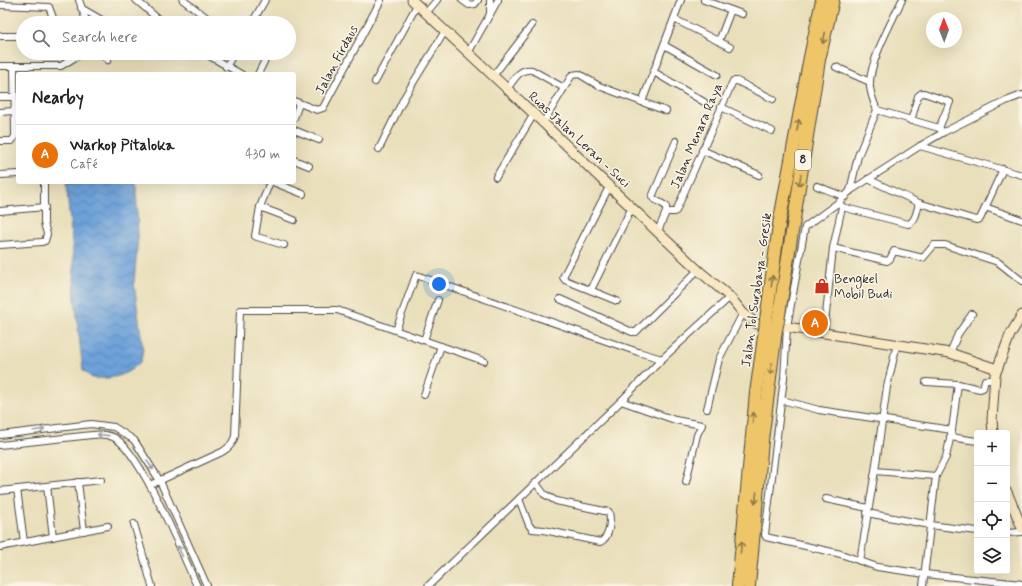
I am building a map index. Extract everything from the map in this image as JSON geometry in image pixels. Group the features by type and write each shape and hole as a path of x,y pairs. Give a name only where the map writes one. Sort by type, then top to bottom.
{"highway":[{"name":"Jalan Tol Surabaya - Gresik","path":"749,586 772,325 779,225 822,0"},
{"name":"Jalan Tol Surabaya - Gresik","path":"738,586 756,393 772,325 819,60 833,0"}],"main road":[{"name":"Ruas Jalan Leran - Suci","path":"414,3 534,114 609,187 658,231 698,270 730,297 743,313 772,325"},
{"path":"994,430 992,420 994,380 1010,335 1021,318"},
{"path":"772,325 950,353 997,369"},
{"path":"1010,499 1022,528"}],"street":[{"path":"79,0 84,16"},
{"path":"136,0 143,2 156,16"},
{"path":"183,0 205,16"},
{"path":"256,16 265,0"},
{"name":"Jalan Firdaus","path":"297,102 317,110 324,106 381,0"},
{"path":"426,13 437,0"},
{"path":"462,0 469,5 475,4 478,0"},
{"path":"490,0 490,16"},
{"path":"468,53 490,16 497,0"},
{"path":"642,102 681,0"},
{"path":"704,0 742,14"},
{"path":"850,191 858,156 877,110 871,95 870,82 873,67 880,46 902,0"},
{"path":"375,82 414,3"},
{"path":"0,5 49,7 52,16"},
{"path":"81,8 95,16"},
{"path":"719,41 731,10"},
{"path":"674,19 730,47"},
{"path":"493,76 532,25"},
{"path":"379,149 405,96 445,31"},
{"path":"0,36 16,36"},
{"path":"664,45 716,75"},
{"path":"216,60 236,72"},
{"path":"226,66 230,60"},
{"path":"259,72 265,60"},
{"path":"0,66 61,66 69,61"},
{"path":"0,142 14,139 14,66"},
{"path":"836,67 870,82"},
{"path":"507,89 519,73 528,69 564,88"},
{"path":"654,72 704,102"},
{"path":"543,123 572,75 579,74 599,86 666,111"},
{"name":"Jalan Menara Raya","path":"666,212 676,211 734,80 773,99"},
{"path":"911,121 918,96 924,93 950,102 941,130"},
{"path":"824,333 833,248 840,204 844,197 850,191 920,146 941,130 1022,95"},
{"path":"0,97 14,97"},
{"path":"721,107 772,131"},
{"path":"877,110 941,130"},
{"path":"0,112 14,112"},
{"path":"496,177 534,114"},
{"path":"296,131 319,140"},
{"path":"658,231 666,212 666,206 654,199 652,196 676,141"},
{"path":"920,146 1003,168 1022,175"},
{"path":"702,150 759,175"},
{"path":"296,161 309,166"},
{"path":"868,179 919,203 976,220 980,219 1003,168"},
{"path":"0,175 16,174"},
{"path":"0,245 45,241 47,234 44,223 44,184"},
{"path":"269,184 260,207 255,236 284,245"},
{"path":"278,184 303,194"},
{"path":"817,186 844,197"},
{"path":"609,187 563,277 565,280 616,301"},
{"path":"919,203 914,220 912,223 908,224 840,204 807,225 803,231 772,325 784,378 765,534 766,537 841,554 877,567 925,574 1022,584"},
{"path":"0,211 44,207"},
{"path":"260,207 294,220"},
{"path":"592,290 632,207"},
{"path":"985,207 1022,220"},
{"path":"833,248 886,261 890,259 894,251 923,258 934,245 945,245 998,262 1022,281"},
{"path":"560,299 632,332 636,332 698,270"},
{"path":"396,330 416,275 662,359"},
{"path":"428,586 621,401 662,359 730,297"},
{"path":"424,340 438,300"},
{"path":"150,485 222,452 230,447 234,441 240,310 337,310 484,361"},
{"path":"707,409 719,359 743,313"},
{"path":"950,353 958,334 972,314"},
{"path":"860,561 887,387 897,344"},
{"path":"424,395 441,346"},
{"path":"926,382 958,384 980,389 983,388 986,380 994,380"},
{"path":"923,586 936,476 946,457 951,434 958,384"},
{"path":"782,400 819,410 882,419 974,440"},
{"path":"621,401 676,420 702,425 697,435 686,482"},
{"path":"0,435 91,424 114,427 134,440 160,481 207,586"},
{"path":"0,445 102,434 114,437 130,454 150,485 196,586"},
{"path":"875,471 936,476"},
{"path":"0,491 101,480"},
{"path":"78,482 84,530"},
{"path":"519,499 528,526 532,529 544,530 598,542 602,542 604,540 608,532 609,512 556,501 544,494 536,483"},
{"path":"47,486 53,537"},
{"path":"17,489 24,542"},
{"path":"826,499 868,511 930,525 974,531"},
{"path":"134,524 152,586"},
{"path":"0,547 108,526"},
{"path":"1010,533 1022,532"}],"water":[{"path":"66,184 136,184 138,237 134,283 143,350 141,361 130,371 119,376 92,378 83,370 75,301 73,252"}],"place":[{"name":"Bengkel Mobil Budi","path":"822,286"},
{"name":"Warkop Pitaloka","path":"815,323"}]}
